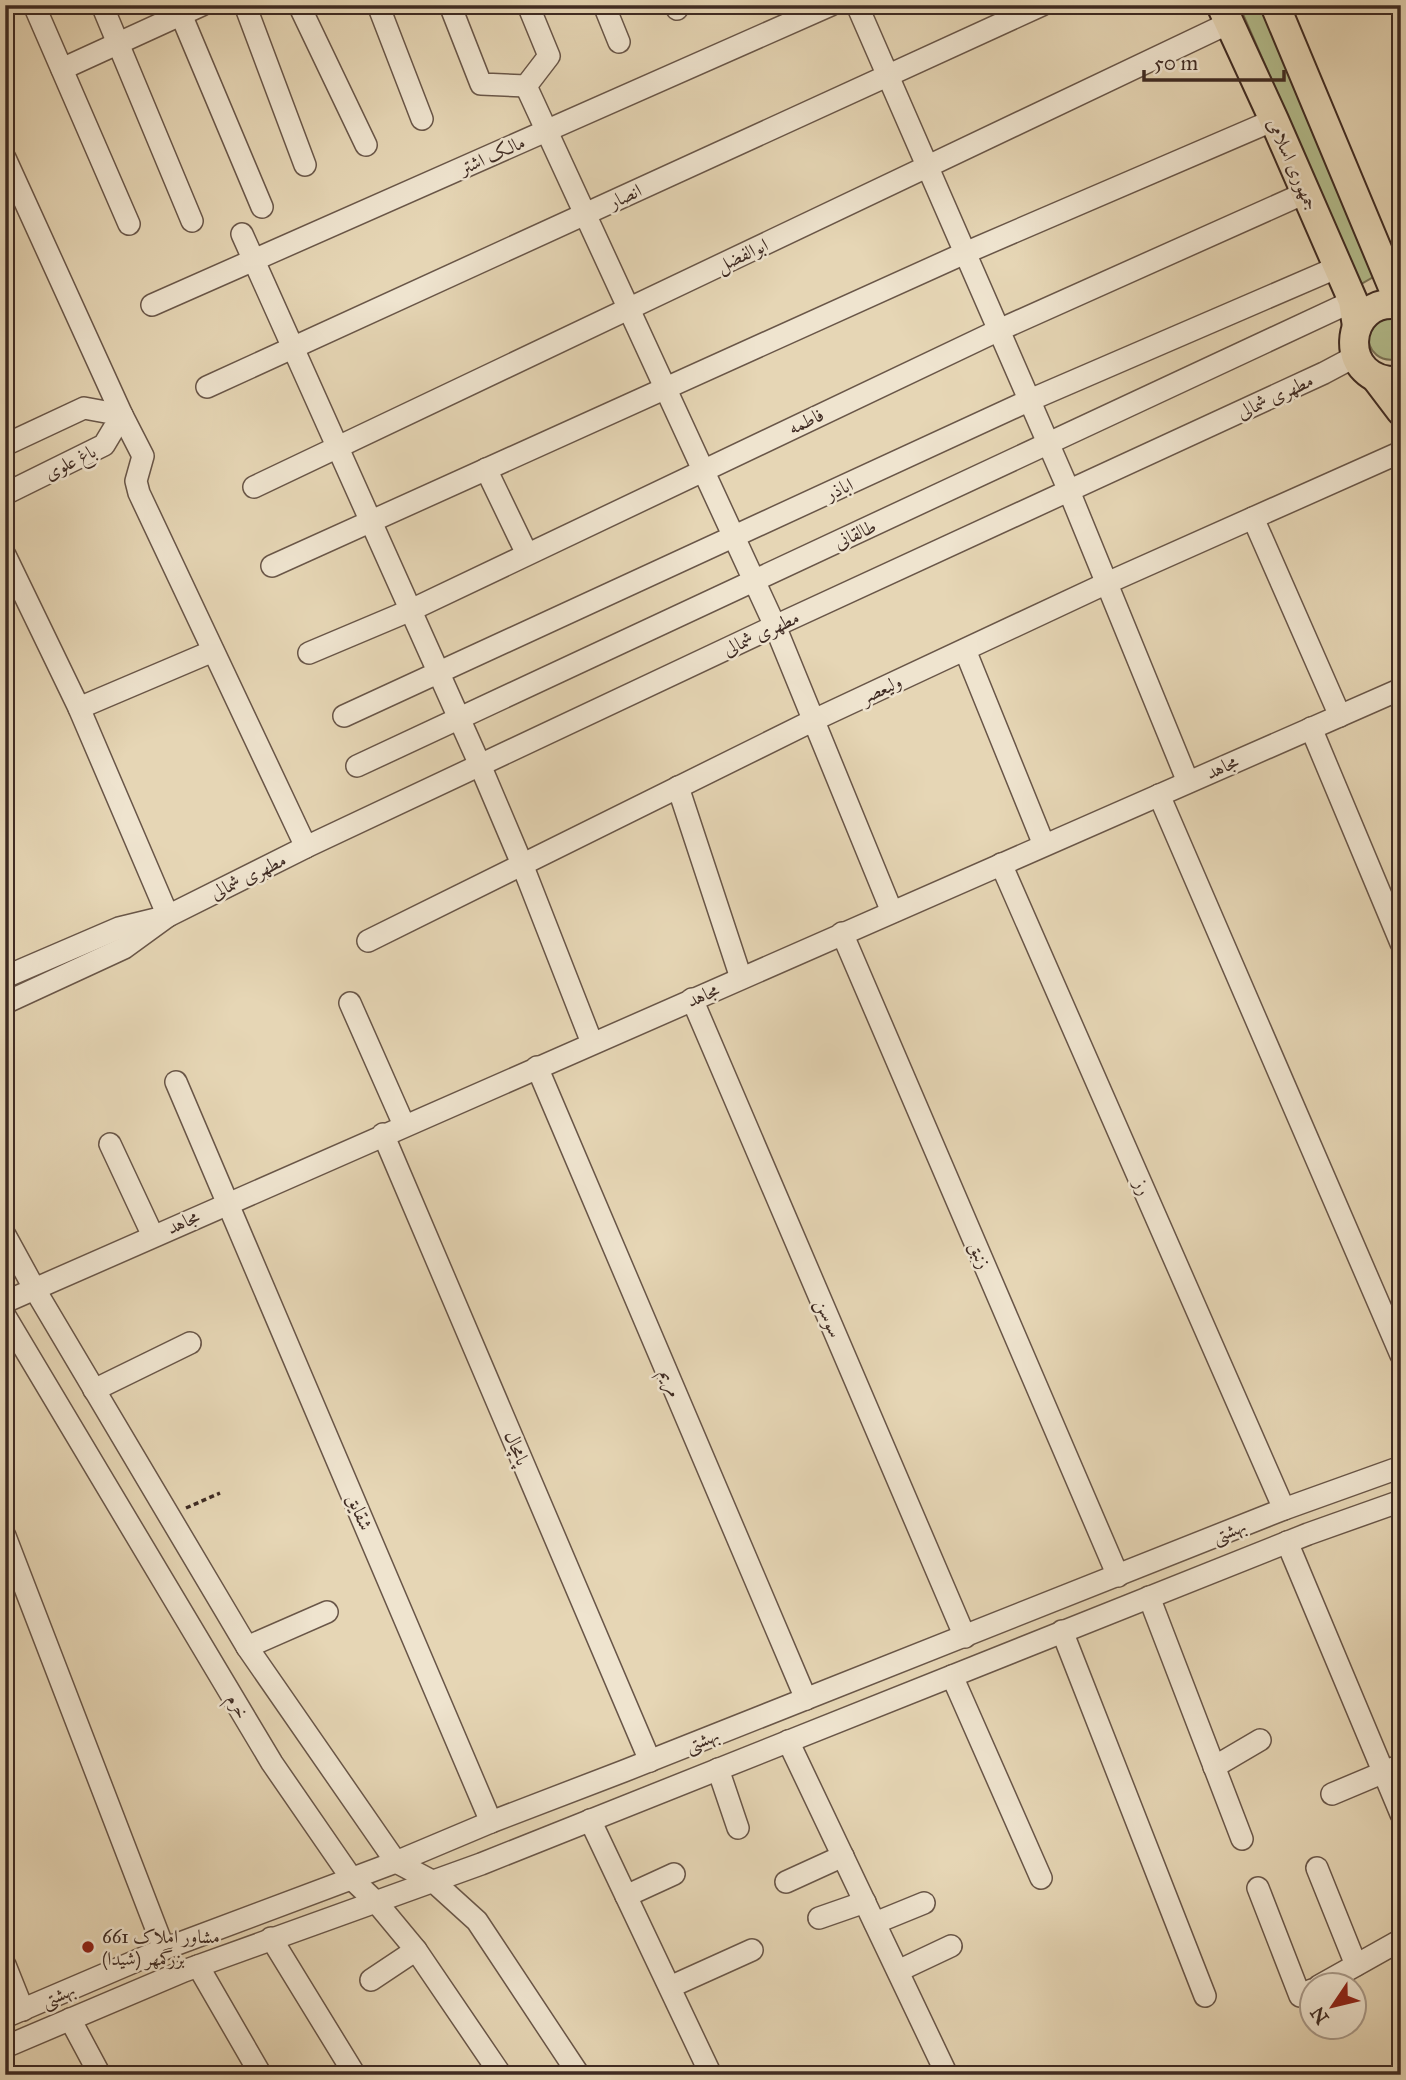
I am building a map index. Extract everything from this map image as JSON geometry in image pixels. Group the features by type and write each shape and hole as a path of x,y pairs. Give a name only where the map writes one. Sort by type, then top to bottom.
{"main road":[{"path":"1275,5 1392,285 1401,297"},
{"name":"جمهوری اسلامی","path":"1225,14 1338,267 1355,314"},
{"path":"1401,305 1385,305 1364,316 1355,314 1354,336 1356,356 1367,373 1388,380 1401,411"}],"street":[{"path":"34,5 129,224"},
{"path":"102,5 192,221"},
{"path":"62,69 179,10 202,5"},
{"path":"245,5 305,165"},
{"path":"299,5 366,145"},
{"path":"378,5 422,119"},
{"path":"450,5 481,84 526,86"},
{"path":"526,86 549,56 528,5"},
{"path":"604,5 619,42"},
{"name":"مالک اشتر","path":"152,305 831,5"},
{"path":"857,5 1049,443 1188,782"},
{"name":"انصار","path":"207,387 1042,5"},
{"path":"179,10 261,206"},
{"name":"ابوالفضل","path":"254,487 927,166 1225,14"},
{"path":"526,86 775,626 892,912"},
{"path":"272,566 965,253 1274,120"},
{"path":"5,158 13,193 144,456 136,481 139,493 306,847"},
{"name":"فاطمه","path":"309,653 411,610 999,330 1305,193"},
{"path":"242,234 480,765 592,1043"},
{"name":"اباذر","path":"344,716 1030,400 1338,267"},
{"name":"طالقانی","path":"357,766 1049,443 1355,314"},
{"name":"مطهری شمالی","path":"11,1000 124,948 168,916 306,847 1356,356"},
{"path":"5,445 84,408 122,415"},
{"name":"باغ علوی","path":"5,494 104,445 122,415"},
{"name":"ولیعصر","path":"368,941 814,720 1107,583 1401,452"},
{"path":"486,469 527,554"},
{"path":"1253,518 1340,716"},
{"path":"5,555 79,708 168,916"},
{"path":"965,650 1044,845"},
{"path":"79,708 213,651"},
{"name":"مجاهد","path":"5,1302 1401,689"},
{"path":"1311,729 1401,943"},
{"path":"678,787 741,978"},
{"path":"1159,795 1401,1355"},
{"name":"رز","path":"1001,864 1284,1509"},
{"name":"مطهری شمالی","path":"5,978 119,928 168,916"},
{"name":"زنبق","path":"842,933 1118,1576"},
{"path":"5,978 11,1000"},
{"name":"سوسن","path":"692,999 965,1637"},
{"path":"350,1003 404,1125"},
{"name":"مریم","path":"537,1067 806,1699"},
{"name":"شقایق","path":"176,1082 491,1822"},
{"name":"پامچال","path":"383,1134 650,1761"},
{"path":"110,1143 153,1236"},
{"name":"خرم","path":"5,1234 34,1289 247,1647 396,1862 434,1882 477,1922 579,2075"},
{"name":"خرم","path":"5,1316 272,1763 352,1879 377,1903 416,1950 501,2075"},
{"path":"94,1390 190,1343"},
{"name":"بهشتی","path":"14,2014 164,1949 396,1862 1284,1509 1401,1467"},
{"name":"بهشتی","path":"5,2047 198,1966 434,1882 1287,1542 1401,1501"},
{"path":"5,1535 164,1949"},
{"path":"1287,1542 1392,1769 1401,1814"},
{"path":"1149,1597 1242,1839"},
{"path":"247,1647 327,1612"},
{"path":"1062,1631 1205,1996"},
{"path":"952,1676 1041,1878"},
{"path":"1214,1767 1260,1740"},
{"path":"788,1741 947,2075"},
{"path":"718,1769 738,1828"},
{"path":"1332,1794 1392,1769"},
{"path":"590,1819 711,2075"},
{"path":"786,1882 843,1856"},
{"path":"1317,1868 1356,1965"},
{"path":"626,1896 674,1874"},
{"path":"1258,1888 1298,1976"},
{"path":"819,1918 865,1902"},
{"path":"875,1923 924,1903"},
{"path":"271,1938 355,2075"},
{"path":"1344,1972 1401,1940"},
{"path":"898,1971 951,1946"},
{"path":"371,1980 416,1950"},
{"path":"670,1987 752,1950"},
{"path":"5,1965 14,2014"},
{"path":"198,1966 261,2075"},
{"path":"70,2019 100,2075"}],"path":[{"path":"169,1515 219,1493"}],"green space":[{"path":"1239,5 1262,5 1375,276 1361,284"},
{"path":"1383,317 1401,319 1400,358 1381,358 1370,346 1368,333"}],"place":[{"name":"مشاور املاک 661 بزرگمهر (شیدا)","path":"88,1947"}]}
